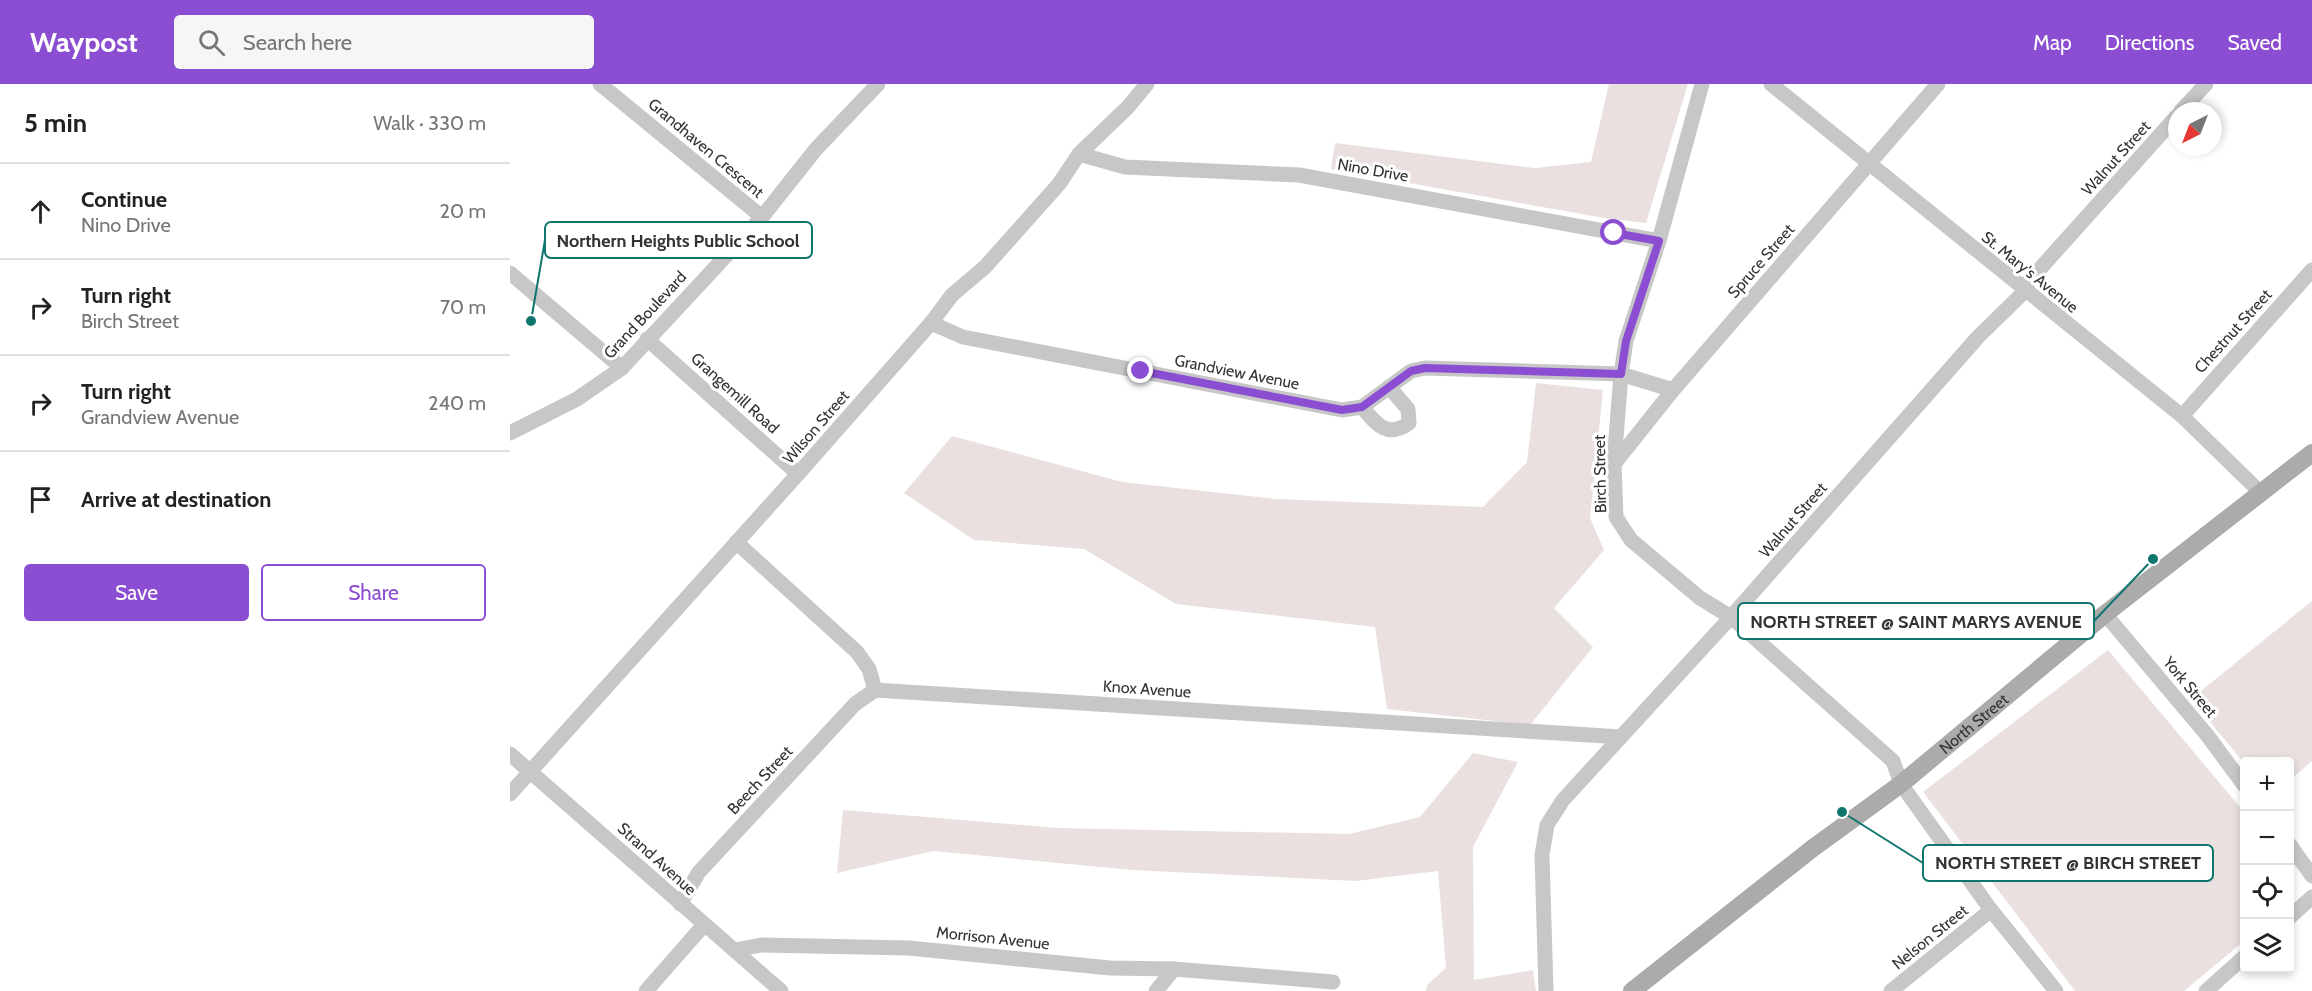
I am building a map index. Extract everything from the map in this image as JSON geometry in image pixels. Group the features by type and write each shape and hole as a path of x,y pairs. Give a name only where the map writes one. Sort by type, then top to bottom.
{"main road":[{"name":"North Street","path":"1632,991 1813,848 1901,784 2105,614 2312,453"}],"street":[{"name":"Grandhaven Crescent","path":"600,84 762,217"},
{"name":"Grand Boulevard","path":"510,433 577,399 622,368 762,217 816,149 878,84"},
{"name":"Wilson Street","path":"510,794 798,474 931,323 952,295 985,267 1052,192 1079,154 1128,107 1148,84"},
{"name":"Birch Street","path":"1702,84 1659,241 1626,341 1614,464 1616,517 1631,540 1700,598 1731,617 1893,761 1901,784 1991,910 2056,991"},
{"name":"St. Mary's Avenue","path":"1771,84 2182,416 2261,493"},
{"name":"Spruce Street","path":"1614,464 1673,390 1938,84"},
{"path":"2189,102 2206,84"},
{"name":"Walnut Street","path":"1546,991 1542,855 1547,825 1563,800 1731,617 1978,337 2025,291 2029,281 2168,126"},
{"name":"Nino Drive","path":"1079,154 1125,166 1299,175 1659,241"},
{"name":"Chestnut Street","path":"2182,416 2312,270"},
{"path":"510,273 622,368"},
{"name":"Grandview Avenue","path":"931,323 963,337 998,344 1342,410 1362,407"},
{"name":"Grangemill Road","path":"647,339 798,474"},
{"path":"1389,387 1408,409 1409,423 1400,429 1386,430 1372,420 1362,407 1389,387 1411,371 1425,368 1621,374 1673,390"},
{"path":"736,542 857,652 869,669 875,690"},
{"name":"York Street","path":"2105,614 2206,735 2240,780"},
{"name":"Knox Avenue","path":"875,690 1621,737"},
{"name":"Beech Street","path":"680,903 699,872 855,704 875,690"},
{"name":"Strand Avenue","path":"510,754 680,903 703,926 735,950 780,991"},
{"path":"2294,853 2312,876"},
{"path":"2294,913 2312,897"},
{"name":"Nelson Street","path":"1891,991 1991,910"},
{"path":"646,991 703,926"},
{"name":"Morrison Avenue","path":"735,950 760,945 909,948 1110,968 1174,969 1247,984 1333,982"},
{"path":"2206,991 2240,961"},
{"path":"1156,991 1174,969"}],"shaded area":[{"path":"1609,84 1688,84 1646,223 1604,218 1331,169 1335,143 1535,168 1591,162"},
{"path":"1536,383 1603,390 1590,518 1604,550 1554,608 1593,647 1530,725 1387,709 1375,627 1176,604 1084,549 974,540 904,493 952,436 1122,482 1276,499 1483,507 1527,462"},
{"path":"2312,601 2312,761 2294,777 2294,757 2240,758 2191,699"},
{"path":"2108,650 2240,807 2240,944 2184,991 2075,991 1923,792"},
{"path":"1473,753 1518,762 1473,847 1474,980 1533,970 1536,991 1426,991 1427,985 1446,968 1438,871 1356,881 1133,870 933,851 837,873 843,810 1058,828 1349,834 1420,817"}],"place":[{"name":"Northern Heights Public School","path":"531,321"},
{"name":"NORTH STREET @ SAINT MARYS AVENUE","path":"2153,559"},
{"name":"NORTH STREET @ BIRCH STREET","path":"1842,812"}],"route":[{"path":"1141,371 1342,410 1362,407 1411,371 1425,368 1621,374 1626,341 1659,241 1614,233"}]}
